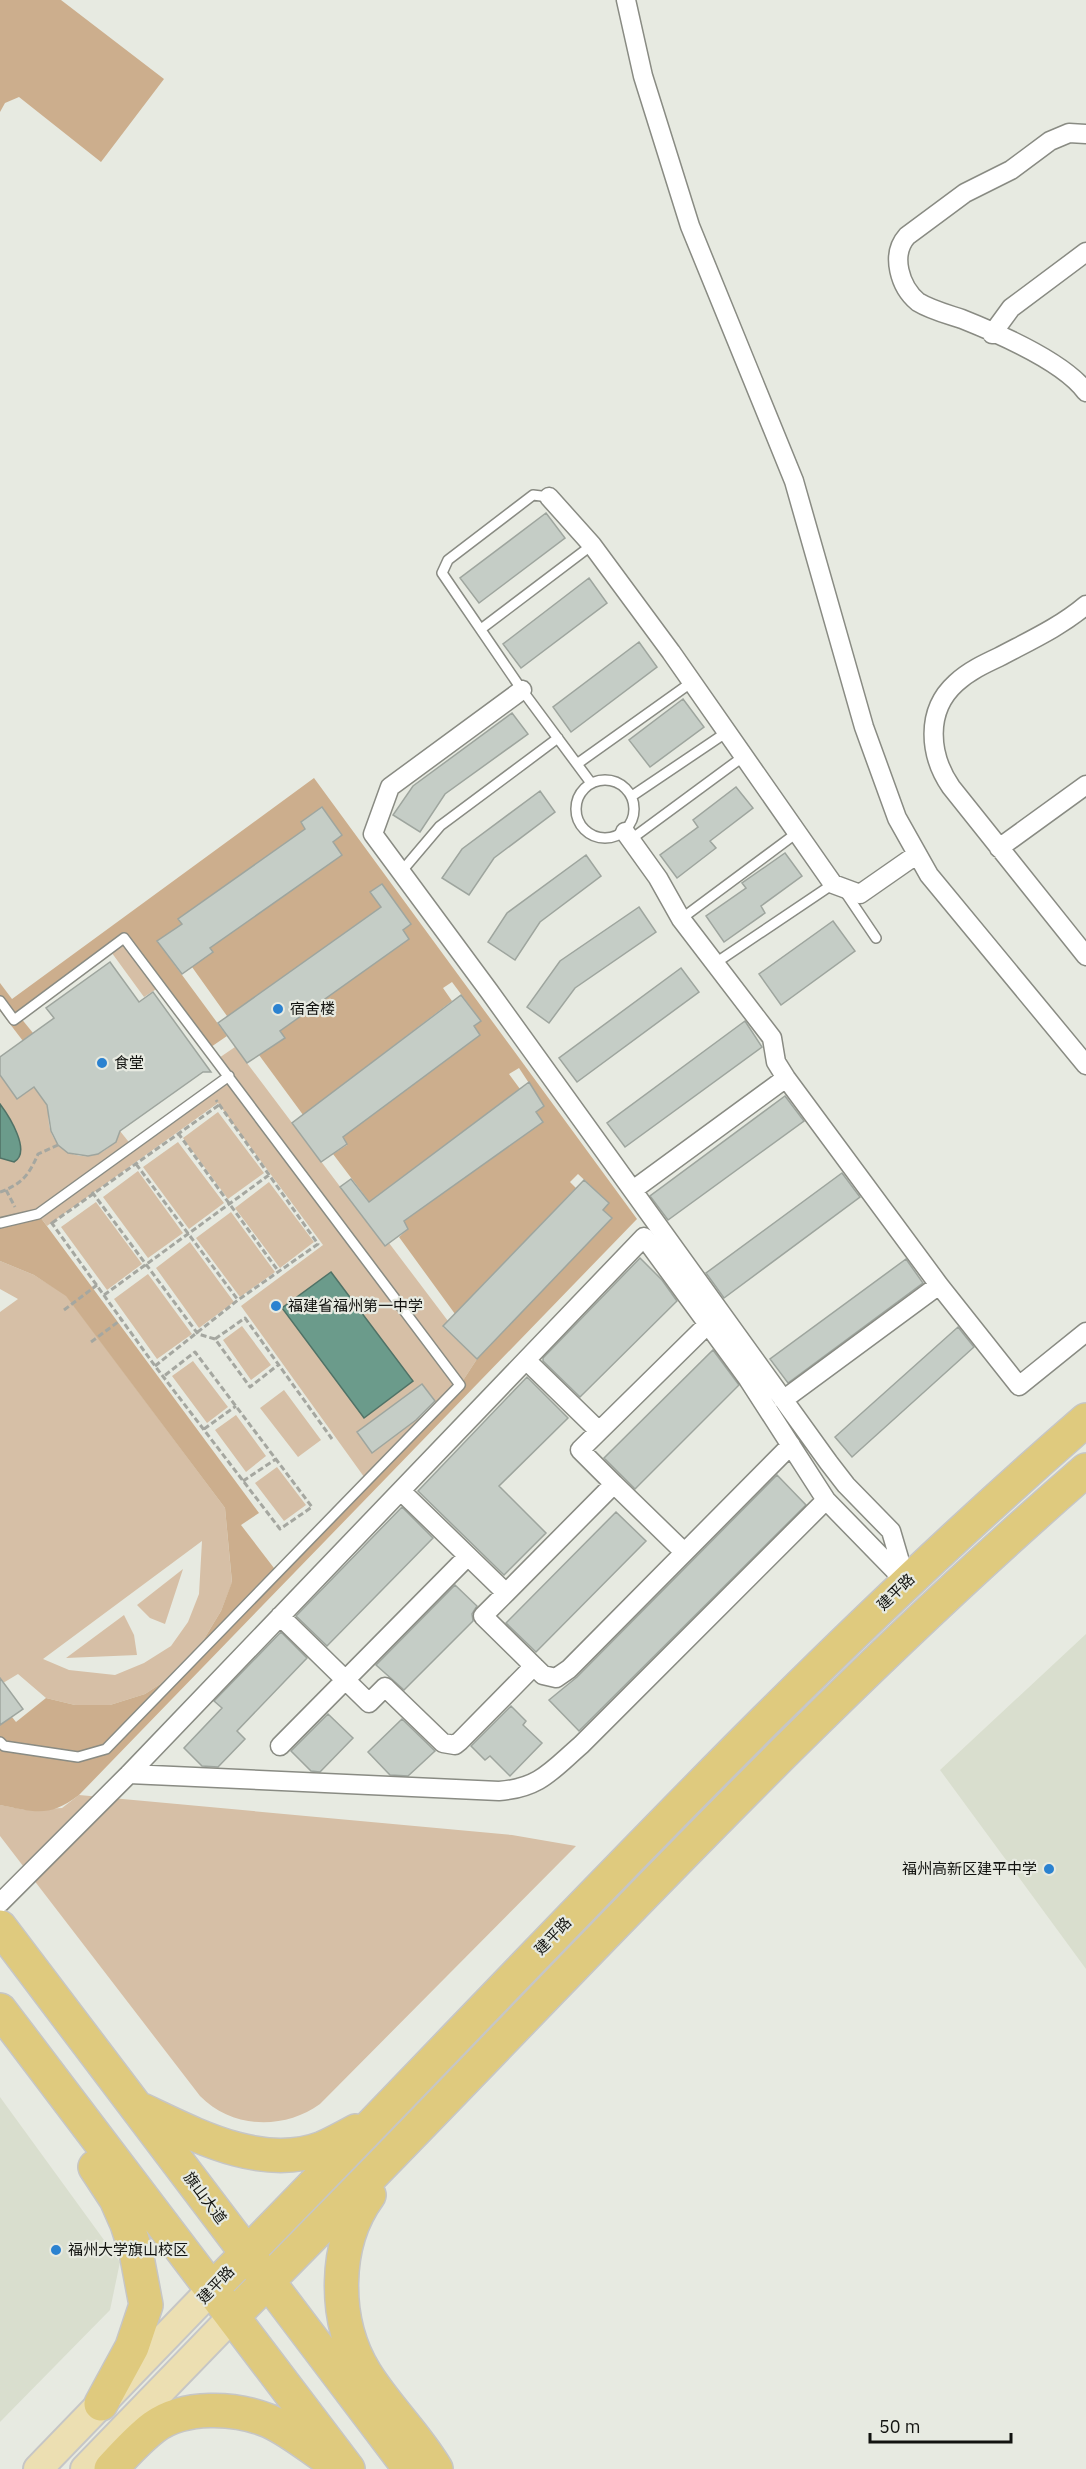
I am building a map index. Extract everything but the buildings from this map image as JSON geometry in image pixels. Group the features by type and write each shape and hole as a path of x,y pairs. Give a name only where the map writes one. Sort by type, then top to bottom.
{"highway":[{"name":"建平路","path":"212,2289 751,1734 906,1582 1086,1420"},
{"path":"233,2316 412,2136 620,1919 785,1752 935,1608 1086,1470"},
{"name":"旗山大道","path":"0,1927 410,2469"},
{"path":"0,2010 348,2469"},
{"path":"0,2016 61,2123 116,2199 136,2252 146,2305 132,2347 100,2404"},
{"path":"138,2108 212,2140 262,2155 293,2155 322,2148 372,2124"},
{"path":"412,2136 355,2217 345,2250 342,2285 346,2322 365,2372 436,2469"},
{"path":"111,2469 154,2427 176,2417 201,2411 249,2415 268,2421 287,2431 341,2469"}],"main road":[{"name":"建平路","path":"38,2469 212,2289"},
{"path":"85,2469 233,2316"}],"street":[{"path":"626,0 646,85 690,226 794,481 864,727 897,818 916,855 929,874 1086,1065"},
{"path":"1086,134 1069,133 1050,141 1011,170 948,205 902,241 899,249 899,270 902,280 912,297 925,307 964,320 1066,372 1086,392"},
{"path":"993,334 999,321 1011,308 1086,252"},
{"path":"549,497 592,545 692,681 837,886 860,894 916,855"},
{"path":"1086,605 1064,622 967,674 951,688 936,715 932,736 940,770 951,787 1086,956"},
{"path":"522,690 390,787 373,834 846,1485 891,1531 906,1582"},
{"path":"999,848 1086,785"},
{"path":"627,836 658,878 681,919 772,1038 776,1062 786,1078 939,1285 1019,1386 1086,1332"},
{"path":"633,1190 786,1078"},
{"path":"0,1903 129,1774 644,1237 708,1324 791,1444 826,1500 906,1582"},
{"path":"783,1400 939,1285"},
{"path":"684,1552 580,1450 708,1324"},
{"path":"526,1360 599,1431"},
{"path":"614,1484 483,1616 549,1678 556,1678 562,1674 791,1444"},
{"path":"401,1491 506,1593"},
{"path":"129,1774 499,1791 533,1785 581,1745 826,1500"},
{"path":"280,1746 468,1556"},
{"path":"280,1616 369,1703 386,1687 443,1743 448,1745 460,1741 534,1666"}],"lane":[{"path":"549,497 533,495 448,560 442,573 522,690 591,783"},
{"path":"482,629 592,545"},
{"path":"577,764 692,681"},
{"path":"632,796 727,732"},
{"path":"401,872 440,826 558,738"},
{"path":"627,836 634,815 632,796 619,782 600,780 591,783 579,795 576,803 578,820 583,828 598,837 627,836 744,756"},
{"path":"681,919 798,832"},
{"path":"714,964 837,886 876,938"},
{"path":"0,1001 14,1020 124,938 460,1385 106,1749 78,1757 4,1746 0,1742"},
{"path":"0,1223 38,1214 229,1076"}],"path":[{"path":"156,1366 238,1300 318,1244 209,1090"},
{"path":"52,1223 219,1105"},
{"path":"168,1119 279,1272"},
{"path":"0,1192 25,1178 32,1170 38,1154 58,1145"},
{"path":"126,1151 238,1300"},
{"path":"104,1295 269,1175"},
{"path":"84,1181 198,1334 215,1339 250,1387 278,1365"},
{"path":"43,1210 156,1366 280,1529 312,1507 195,1352 164,1376"},
{"path":"64,1310 97,1285"},
{"path":"215,1339 245,1318 332,1439"},
{"path":"91,1342 122,1319"},
{"path":"204,1429 236,1406"},
{"path":"243,1481 276,1459"}],"shaded area":[{"path":"0,0 61,0 164,79 101,162 19,97 5,103 0,112"},
{"path":"314,778 637,1219 79,1795 50,1810 32,1811 0,1805 0,1725 12,1717 16,1722 46,1698 75,1705 110,1705 145,1694 171,1677 198,1649 221,1611 232,1582 225,1508 66,1296 34,1275 0,1261 0,1223 38,1214 259,1513 241,1525 277,1572 460,1385 477,1359 611,1218 603,1210 609,1203 578,1174 570,1182 576,1188 455,1314 399,1237 408,1229 404,1221 542,1122 536,1112 544,1106 519,1068 509,1074 520,1089 386,1190 374,1208 333,1154 347,1145 343,1137 480,1035 474,1026 481,1021 452,982 443,988 452,1001 319,1103 309,1123 259,1055 285,1038 280,1031 409,939 403,930 411,924 382,884 371,892 381,907 242,1006 232,1023 192,967 210,948 341,855 333,842 342,835 322,807 301,822 305,829 178,919 182,924 157,941 227,1036 208,1049 124,938 20,1017 33,1033 23,1041 0,1011 0,983 12,999"},
{"path":"124,938 161,986 144,997 109,949"},
{"path":"235,1047 384,1245 389,1243 448,1321 443,1327 477,1359 460,1385 367,1481 241,1306 323,1245 218,1103 47,1226 38,1214 0,1223 0,1158 4,1158 0,1075 17,1099 34,1087 46,1103 50,1129 56,1142 73,1154 87,1156 98,1154 106,1149 113,1143 120,1131 132,1146 228,1076 216,1060","holes":["422,1384 437,1405 372,1452 357,1432"]},
{"path":"0,1104 9,1117 20,1142 19,1157 14,1162 0,1158"},
{"path":"218,1112 264,1173 228,1199 183,1138"},
{"path":"178,1142 224,1203 189,1229 143,1167"},
{"path":"138,1171 183,1233 148,1258 103,1197"},
{"path":"269,1182 314,1242 280,1268 235,1208"},
{"path":"96,1202 142,1264 107,1290 61,1227"},
{"path":"231,1212 275,1272 240,1297 196,1238"},
{"path":"190,1242 234,1302 199,1328 156,1268"},
{"path":"0,1261 34,1275 66,1295 225,1508 232,1583 221,1611 198,1649 171,1677 145,1694 110,1705 75,1705 46,1698 18,1674 3,1683 0,1678 0,1312 18,1299 0,1289","holes":["202,1541 199,1594 188,1622 171,1646 144,1663 115,1675 69,1670 43,1659"]},
{"path":"331,1272 413,1381 364,1418 282,1308"},
{"path":"148,1274 192,1334 157,1359 114,1299"},
{"path":"242,1326 271,1365 251,1380 223,1340"},
{"path":"193,1361 228,1407 207,1423 172,1376"},
{"path":"284,1390 321,1440 298,1457 260,1408"},
{"path":"236,1415 266,1456 246,1472 215,1430"},
{"path":"277,1467 306,1505 284,1521 255,1483"},
{"path":"183,1569 165,1624 150,1618 137,1605"},
{"path":"124,1615 134,1635 137,1655 66,1658"},
{"name":"福州高新区建平中学","path":"1086,1634 1086,1969 940,1770"},
{"path":"79,1795 512,1835 576,1846 320,2104 291,2118 275,2122 258,2122 227,2115 200,2096 0,1836 0,1805 26,1810 62,1808"},
{"name":"福州大学旗山校区","path":"0,2097 120,2262 110,2310 0,2422"}],"place":[{"name":"宿舍楼","path":"278,1009"},
{"name":"食堂","path":"102,1063"},
{"name":"福建省福州第一中学","path":"276,1306"},
{"name":"福州高新区建平中学","path":"1049,1869"},
{"name":"福州大学旗山校区","path":"56,2250"}]}
